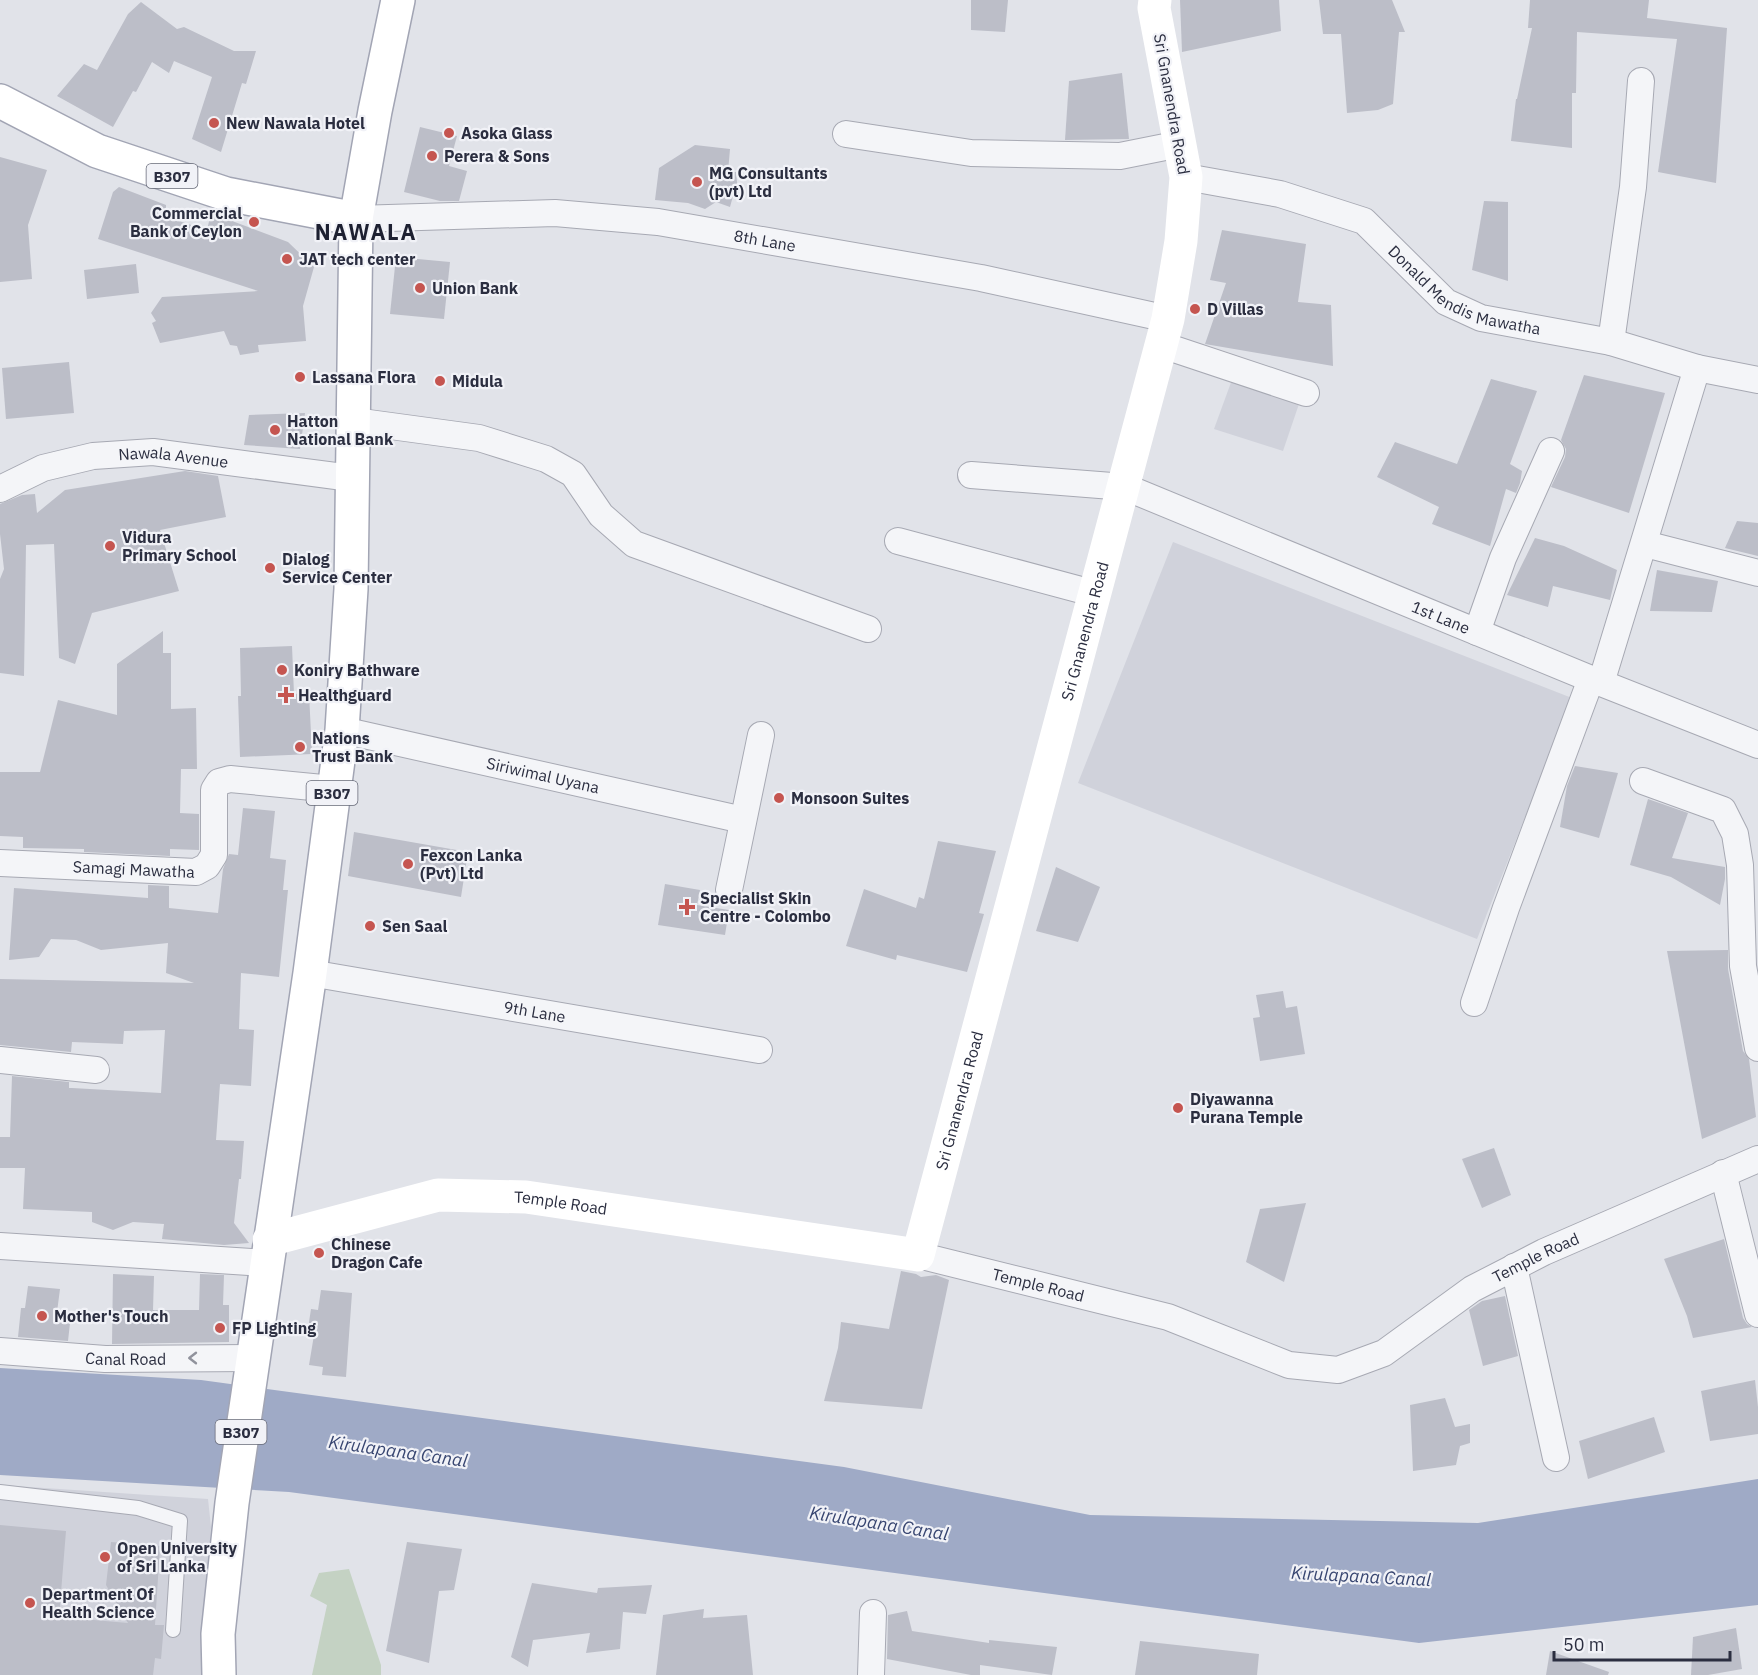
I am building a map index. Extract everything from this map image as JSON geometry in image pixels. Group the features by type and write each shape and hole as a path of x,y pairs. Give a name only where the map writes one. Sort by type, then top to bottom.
{"main road":[{"path":"356,219 398,0"},
{"name":"Sri Gnanendra Road","path":"918,1255 1165,332 1181,241 1186,177 1154,8 1155,0"},
{"name":"B307","path":"0,101 97,151 226,194 356,219 351,589 342,730 310,973 232,1503 218,1634 219,1675"},
{"name":"Temple Road","path":"268,1251 438,1195 515,1197 918,1255"}],"street":[{"path":"1611,342 1633,187 1641,81"},
{"path":"846,134 971,153 1120,156 1180,144"},
{"name":"Donald Mendis Mawatha","path":"1186,177 1280,194 1364,221 1446,302 1481,318 1611,342 1697,368 1758,380"},
{"name":"8th Lane","path":"356,219 555,213 658,222 981,278 1165,332 1305,393"},
{"path":"1474,1003 1506,908 1596,681 1645,544 1697,368"},
{"path":"354,421 479,438 546,459 573,474 601,515 634,544 868,629"},
{"path":"1477,632 1503,558 1551,451"},
{"name":"Nawala Avenue","path":"0,489 43,468 93,456 153,452 351,478"},
{"name":"1st Lane","path":"972,474 1125,487 1758,746"},
{"path":"898,541 1096,594"},
{"path":"1645,544 1758,573"},
{"name":"Siriwimal Uyana","path":"342,730 744,820"},
{"path":"729,890 761,735"},
{"name":"Samagi Mawatha","path":"0,863 196,873 207,866 214,855 214,790 219,782 230,779 333,789"},
{"path":"1643,781 1723,810 1735,834 1740,866 1743,966 1758,1048"},
{"name":"9th Lane","path":"310,973 759,1050"},
{"path":"0,1060 96,1070"},
{"name":"Temple Road","path":"918,1255 1168,1317 1289,1365 1338,1370 1384,1353 1472,1289 1544,1252 1758,1159"},
{"path":"1723,1173 1758,1314"},
{"path":"0,1246 268,1251"},
{"path":"1515,1267 1556,1458"},
{"name":"Canal Road","path":"0,1351 105,1359 252,1360"},
{"path":"871,1675 873,1613"}],"lane":[{"path":"0,1492 138,1508 180,1521 173,1630"}],"shaded area":[{"path":"1233,377 1301,398 1283,451 1214,429"},
{"path":"1173,542 1572,698 1477,939 1078,783"},
{"name":"Open University of Sri Lanka","path":"0,1485 208,1499 211,1527 205,1675 0,1675"}],"green space":[{"path":"349,1569 381,1665 381,1675 312,1675 327,1605 310,1596 319,1573"}],"water":[{"name":"Kirulapana Canal","path":"0,1368 201,1380 844,1467 1090,1515 1478,1523 1758,1479 1758,1605 1419,1643 289,1492 0,1475"}],"building":[{"path":"971,0 1008,0 1005,32 971,30"},
{"path":"1180,0 1279,0 1281,31 1182,52"},
{"path":"1319,0 1392,0 1405,32 1399,32 1393,104 1378,110 1347,113 1341,34 1323,34"},
{"path":"1530,0 1649,0 1647,18 1727,28 1716,183 1658,172 1677,39 1577,32 1576,93 1572,93 1572,148 1511,141 1516,99 1532,28 1528,28"},
{"path":"141,2 177,29 184,27 234,51 256,51 246,84 242,83 221,152 192,139 212,77 174,61 169,73 152,62 113,127 57,96 84,64 97,70 128,14"},
{"path":"1122,73 1129,139 1065,140 1069,81"},
{"path":"420,127 457,136 449,166 467,171 459,201 440,201 404,192"},
{"name":"MG Consultants (pvt) Ltd","path":"695,145 730,149 728,172 736,172 738,192 733,196 730,207 716,202 705,209 688,203 655,200 659,168"},
{"path":"0,157 47,170 28,225 32,279 0,282"},
{"path":"119,187 166,205 166,217 207,230 211,213 288,242 314,267 303,306 306,341 258,345 259,352 240,355 237,346 230,345 224,331 160,343 152,323 156,321 151,313 162,297 258,291 98,239 113,192"},
{"path":"1484,201 1508,202 1508,281 1472,270"},
{"path":"1222,230 1306,244 1298,302 1331,305 1333,366 1205,344 1226,283 1210,280"},
{"name":"Union Bank","path":"396,257 450,262 444,319 390,314"},
{"path":"136,264 139,293 87,299 84,270"},
{"path":"69,362 74,413 6,419 2,368"},
{"path":"1584,375 1665,393 1629,513 1551,487 1565,457 1566,449 1561,440"},
{"path":"1491,379 1537,391 1510,464 1522,471 1520,483 1516,493 1506,489 1490,546 1432,524 1439,507 1377,477 1395,442 1457,464"},
{"name":"Hatton National Bank","path":"305,413 300,449 244,445 249,415"},
{"name":"Vidura Primary School","path":"185,471 218,476 226,517 160,530 179,591 92,613 75,664 59,658 54,544 26,545 24,676 0,673 0,579 4,569 0,534 0,504 22,495 35,494 37,513 65,490"},
{"path":"1737,521 1758,523 1758,556 1725,548"},
{"path":"1535,538 1564,546 1617,570 1610,600 1553,586 1548,607 1507,595"},
{"path":"1657,570 1718,581 1712,612 1650,611"},
{"path":"163,631 163,653 171,653 171,709 196,708 197,769 181,769 180,813 199,814 199,850 170,849 170,856 84,852 84,849 23,848 23,837 0,836 0,772 40,772 58,700 117,715 117,664"},
{"path":"292,646 294,694 309,693 312,754 240,757 238,696 241,696 240,648"},
{"path":"1575,766 1618,773 1599,838 1560,827 1567,786"},
{"path":"1648,799 1688,813 1672,858 1725,867 1720,905 1671,877 1630,865"},
{"path":"243,808 275,811 270,858 286,860 283,890 288,890 279,977 241,973 239,1029 254,1030 251,1086 220,1084 216,1140 244,1141 234,1223 249,1243 224,1245 162,1239 164,1224 133,1222 113,1230 92,1222 92,1212 23,1209 25,1168 0,1168 0,1137 10,1137 12,1076 69,1082 69,1088 161,1093 165,1030 124,1031 123,1044 72,1042 71,1052 0,1045 0,979 194,983 166,973 168,943 101,950 76,940 51,939 39,957 9,960 14,888 148,898 148,885 169,886 169,908 218,913 223,869 229,854 238,855"},
{"name":"Fexcon Lanka (Pvt) Ltd","path":"354,832 468,852 461,897 348,876"},
{"path":"938,841 996,851 979,913 984,914 967,972 897,955 896,960 846,946 864,889 916,908 919,897 924,899"},
{"path":"1056,867 1100,887 1078,942 1036,931"},
{"name":"Specialist Skin Centre - Colombo","path":"665,884 700,890 697,905 729,910 725,935 658,925"},
{"path":"1728,950 1728,969 1743,1051 1749,1059 1756,1117 1702,1139 1667,951"},
{"path":"1283,991 1286,1008 1297,1006 1305,1054 1260,1061 1253,1018 1260,1017 1256,995"},
{"path":"1494,1148 1511,1195 1482,1208 1462,1159"},
{"path":"1306,1203 1284,1282 1246,1262 1260,1209"},
{"path":"1724,1239 1743,1318 1752,1327 1693,1338 1687,1316 1664,1259"},
{"path":"901,1271 921,1277 936,1275 949,1280 922,1409 824,1401 838,1348 841,1322 889,1329"},
{"path":"113,1274 154,1276 153,1310 199,1310 200,1274 224,1275 223,1305 229,1305 229,1342 112,1344"},
{"path":"28,1286 60,1289 57,1312 71,1314 68,1341 18,1337 21,1308 25,1308"},
{"path":"321,1290 352,1293 346,1377 322,1375 323,1367 309,1365 314,1335 307,1335 311,1309 318,1310"},
{"path":"1505,1296 1518,1356 1483,1366 1469,1310 1482,1301"},
{"path":"1755,1380 1758,1434 1710,1441 1701,1391"},
{"path":"1445,1398 1455,1427 1470,1424 1470,1443 1460,1446 1456,1465 1413,1471 1410,1405"},
{"path":"1654,1417 1665,1452 1588,1479 1579,1441"},
{"path":"0,1525 66,1531 59,1617 128,1623 106,1585 111,1542 160,1546 155,1625 164,1625 161,1659 155,1658 153,1675 0,1675"},
{"path":"407,1542 462,1549 454,1590 439,1591 429,1663 386,1651"},
{"path":"532,1583 597,1593 598,1588 652,1585 646,1614 623,1612 620,1649 586,1653 590,1633 533,1640 528,1667 511,1657"},
{"path":"704,1609 703,1618 747,1615 753,1675 656,1675 663,1615"},
{"path":"907,1611 912,1631 989,1643 989,1640 1057,1647 1052,1675 980,1665 980,1675 971,1675 887,1659 888,1615"},
{"path":"1736,1628 1742,1669 1708,1675 1691,1675 1693,1637"},
{"path":"1140,1641 1259,1654 1257,1675 1135,1675"},
{"path":"1550,1651 1609,1672 1608,1675 1546,1675"}],"place":[{"name":"New Nawala Hotel","path":"214,123"},
{"name":"Asoka Glass","path":"449,133"},
{"name":"Perera & Sons","path":"432,156"},
{"name":"MG Consultants (pvt) Ltd","path":"697,182"},
{"name":"Commercial Bank of Ceylon","path":"254,222"},
{"name":"JAT tech center","path":"287,259"},
{"name":"Union Bank","path":"420,288"},
{"name":"D Villas","path":"1195,309"},
{"name":"Lassana Flora","path":"300,377"},
{"name":"Midula","path":"440,381"},
{"name":"Hatton National Bank","path":"275,430"},
{"name":"Vidura Primary School","path":"110,546"},
{"name":"Dialog Service Center","path":"270,568"},
{"name":"Koniry Bathware","path":"282,670"},
{"name":"Healthguard","path":"286,695"},
{"name":"Nations Trust Bank","path":"300,747"},
{"name":"Monsoon Suites","path":"779,798"},
{"name":"Fexcon Lanka (Pvt) Ltd","path":"408,864"},
{"name":"Specialist Skin Centre - Colombo","path":"687,907"},
{"name":"Sen Saal","path":"370,926"},
{"name":"Diyawanna Purana Temple","path":"1178,1108"},
{"name":"Chinese Dragon Cafe","path":"319,1253"},
{"name":"Mother's Touch","path":"42,1316"},
{"name":"FP Lighting","path":"220,1328"},
{"name":"Open University of Sri Lanka","path":"105,1557"},
{"name":"Department Of Health Science","path":"30,1603"}],"district":[{"name":"NAWALA","path":"366,231"}]}
